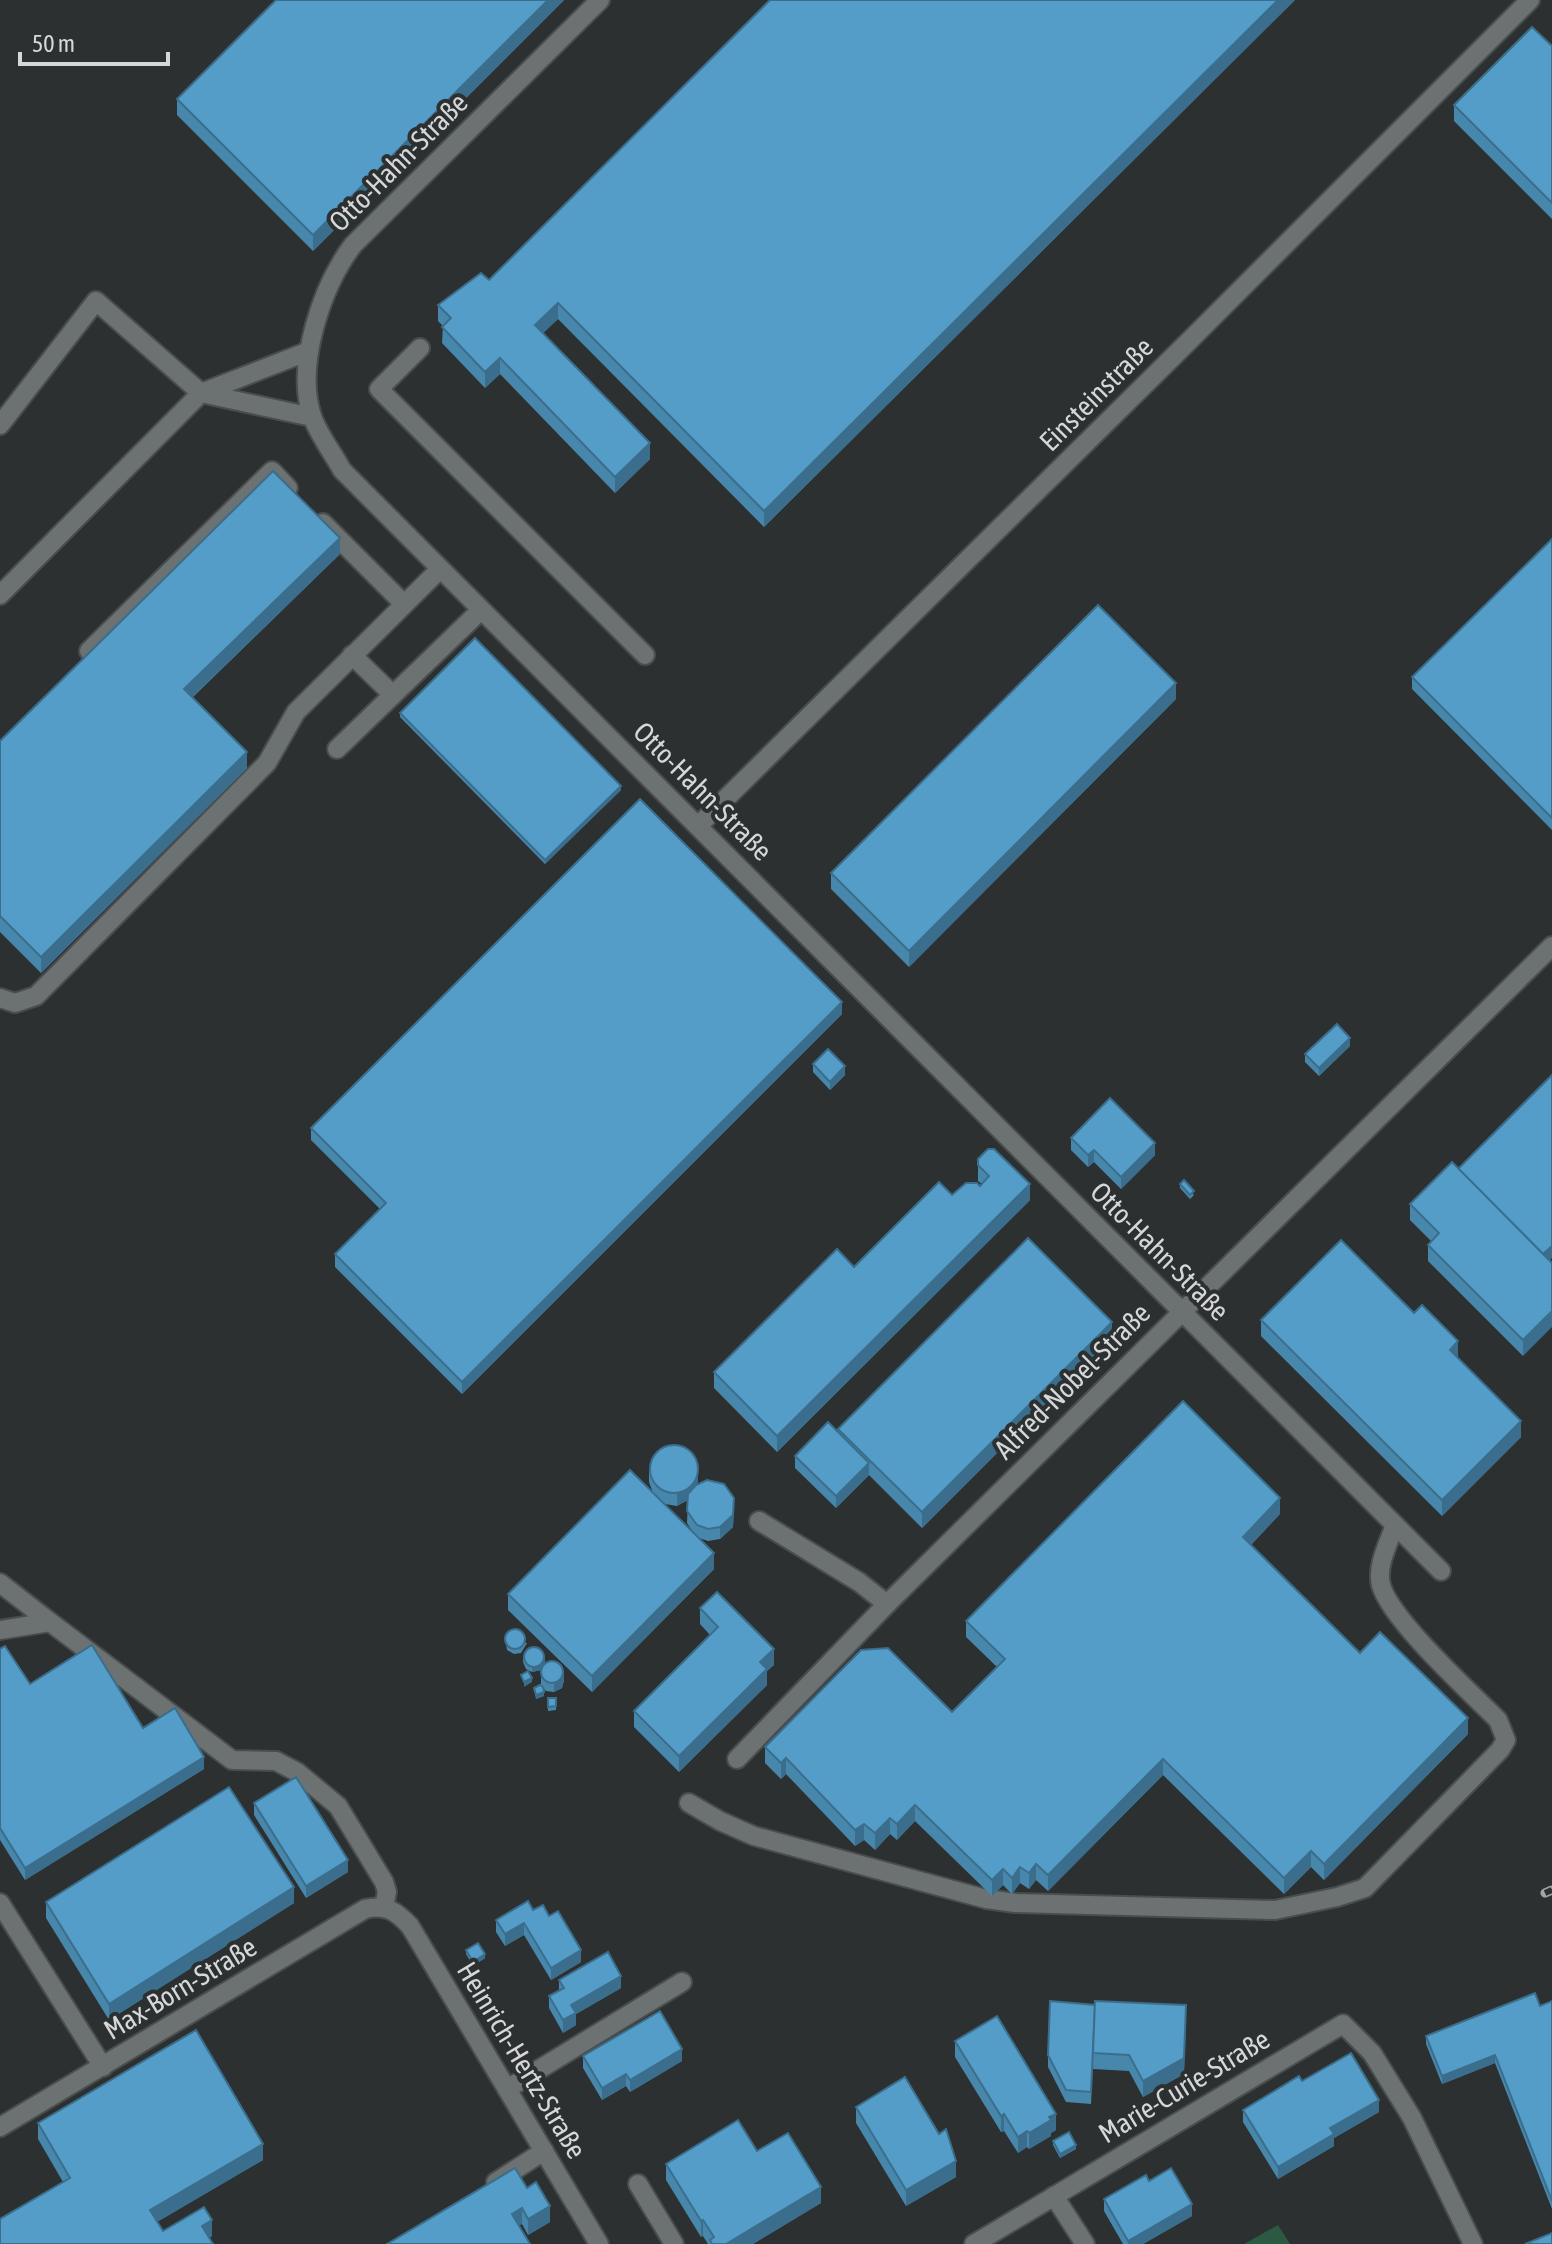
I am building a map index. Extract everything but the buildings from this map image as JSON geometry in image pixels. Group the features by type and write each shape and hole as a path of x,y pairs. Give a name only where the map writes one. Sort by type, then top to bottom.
{"street":[{"name":"Otto-Hahn-Straße","path":"600,0 353,245 337,265 324,294 309,351 308,393 312,417 342,470 1441,1571"},
{"name":"Einsteinstraße","path":"699,825 1530,0"},
{"path":"0,425 96,301 201,393 312,417"},
{"path":"420,348 379,389 645,655"},
{"path":"0,595 201,393 309,351"},
{"path":"89,651 272,471 403,603"},
{"path":"0,998 15,1003 36,996 267,763 296,712 440,569"},
{"path":"337,749 481,610"},
{"path":"352,655 393,695"},
{"name":"Alfred-Nobel-Straße","path":"737,1759 887,1604 1552,946"},
{"path":"759,1521 859,1582 887,1604"},
{"path":"689,1803 754,1836 986,1899 1015,1903 1275,1910 1365,1888 1500,1750 1506,1740 1498,1720 1406,1624 1381,1584 1381,1567 1395,1525"},
{"path":"0,1583 232,1760 276,1761 297,1772 338,1806 384,1882 388,1908"},
{"path":"0,1630 50,1622"},
{"path":"0,1903 103,2067"},
{"name":"Max-Born-Straße","path":"0,2127 365,1909 388,1908"},
{"name":"Heinrich-Hertz-Straße","path":"388,1908 410,1926 599,2244"},
{"path":"507,2089 682,1982"},
{"name":"Marie-Curie-Straße","path":"974,2244 1343,2024 1372,2053 1412,2118 1473,2244"},
{"path":"483,2189 544,2151"},
{"path":"638,2184 674,2244"},
{"path":"1054,2196 1085,2244"}],"green space":[{"path":"1278,2225 1290,2244 1244,2244"}],"railway":[{"path":"1545,1893 1552,1890"}]}
